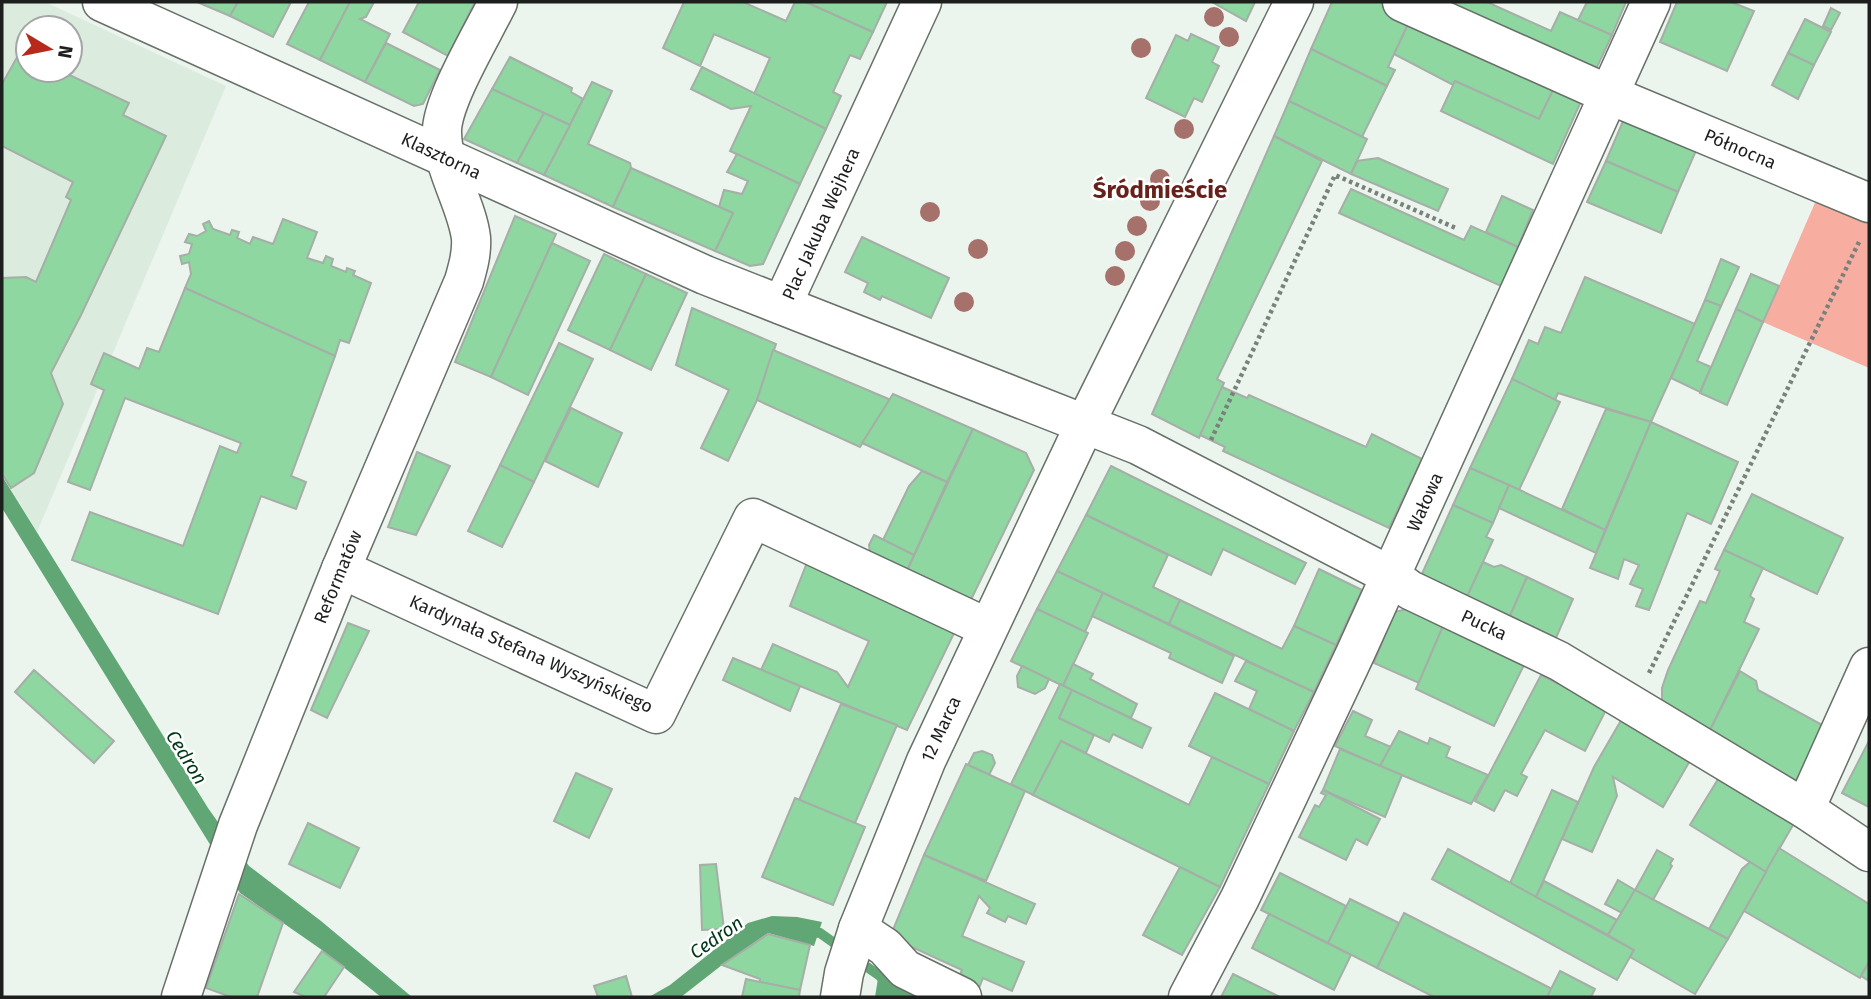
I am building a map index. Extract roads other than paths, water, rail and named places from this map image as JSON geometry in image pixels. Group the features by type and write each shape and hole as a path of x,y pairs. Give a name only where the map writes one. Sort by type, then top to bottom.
{"street":[{"name":"Klasztorna","path":"102,2 705,275 782,305"},
{"name":"Reformatów","path":"181,997 221,869 238,825 341,569 464,281 470,257 471,237 446,158 442,129 449,100 498,2"},
{"name":"Plac Jakuba Wejhera","path":"922,2 782,305 1085,424"},
{"path":"1085,424 1294,2"},
{"name":"Północna","path":"1402,2 1610,95 1866,218"},
{"name":"Wałowa","path":"1188,997 1240,898 1391,576 1651,2"},
{"name":"12 Marca","path":"842,985 858,929 926,761 975,622 1063,469 1085,424"},
{"name":"Pucka","path":"1085,424 1138,445 1391,576 1410,590 1559,661 1805,809 1869,852"},
{"name":"Kardynała Stefana Wyszyńskiego","path":"341,569 656,715 752,518 975,622"},
{"path":"1805,809 1869,667"},
{"path":"858,929 885,947 905,969 962,997"}],"waterway":[{"name":"Cedron","path":"806,931 820,933 844,950"},
{"name":"Cedron","path":"857,960 880,976 900,997"}],"district":[{"name":"Śródmieście","path":"1160,190"}]}
